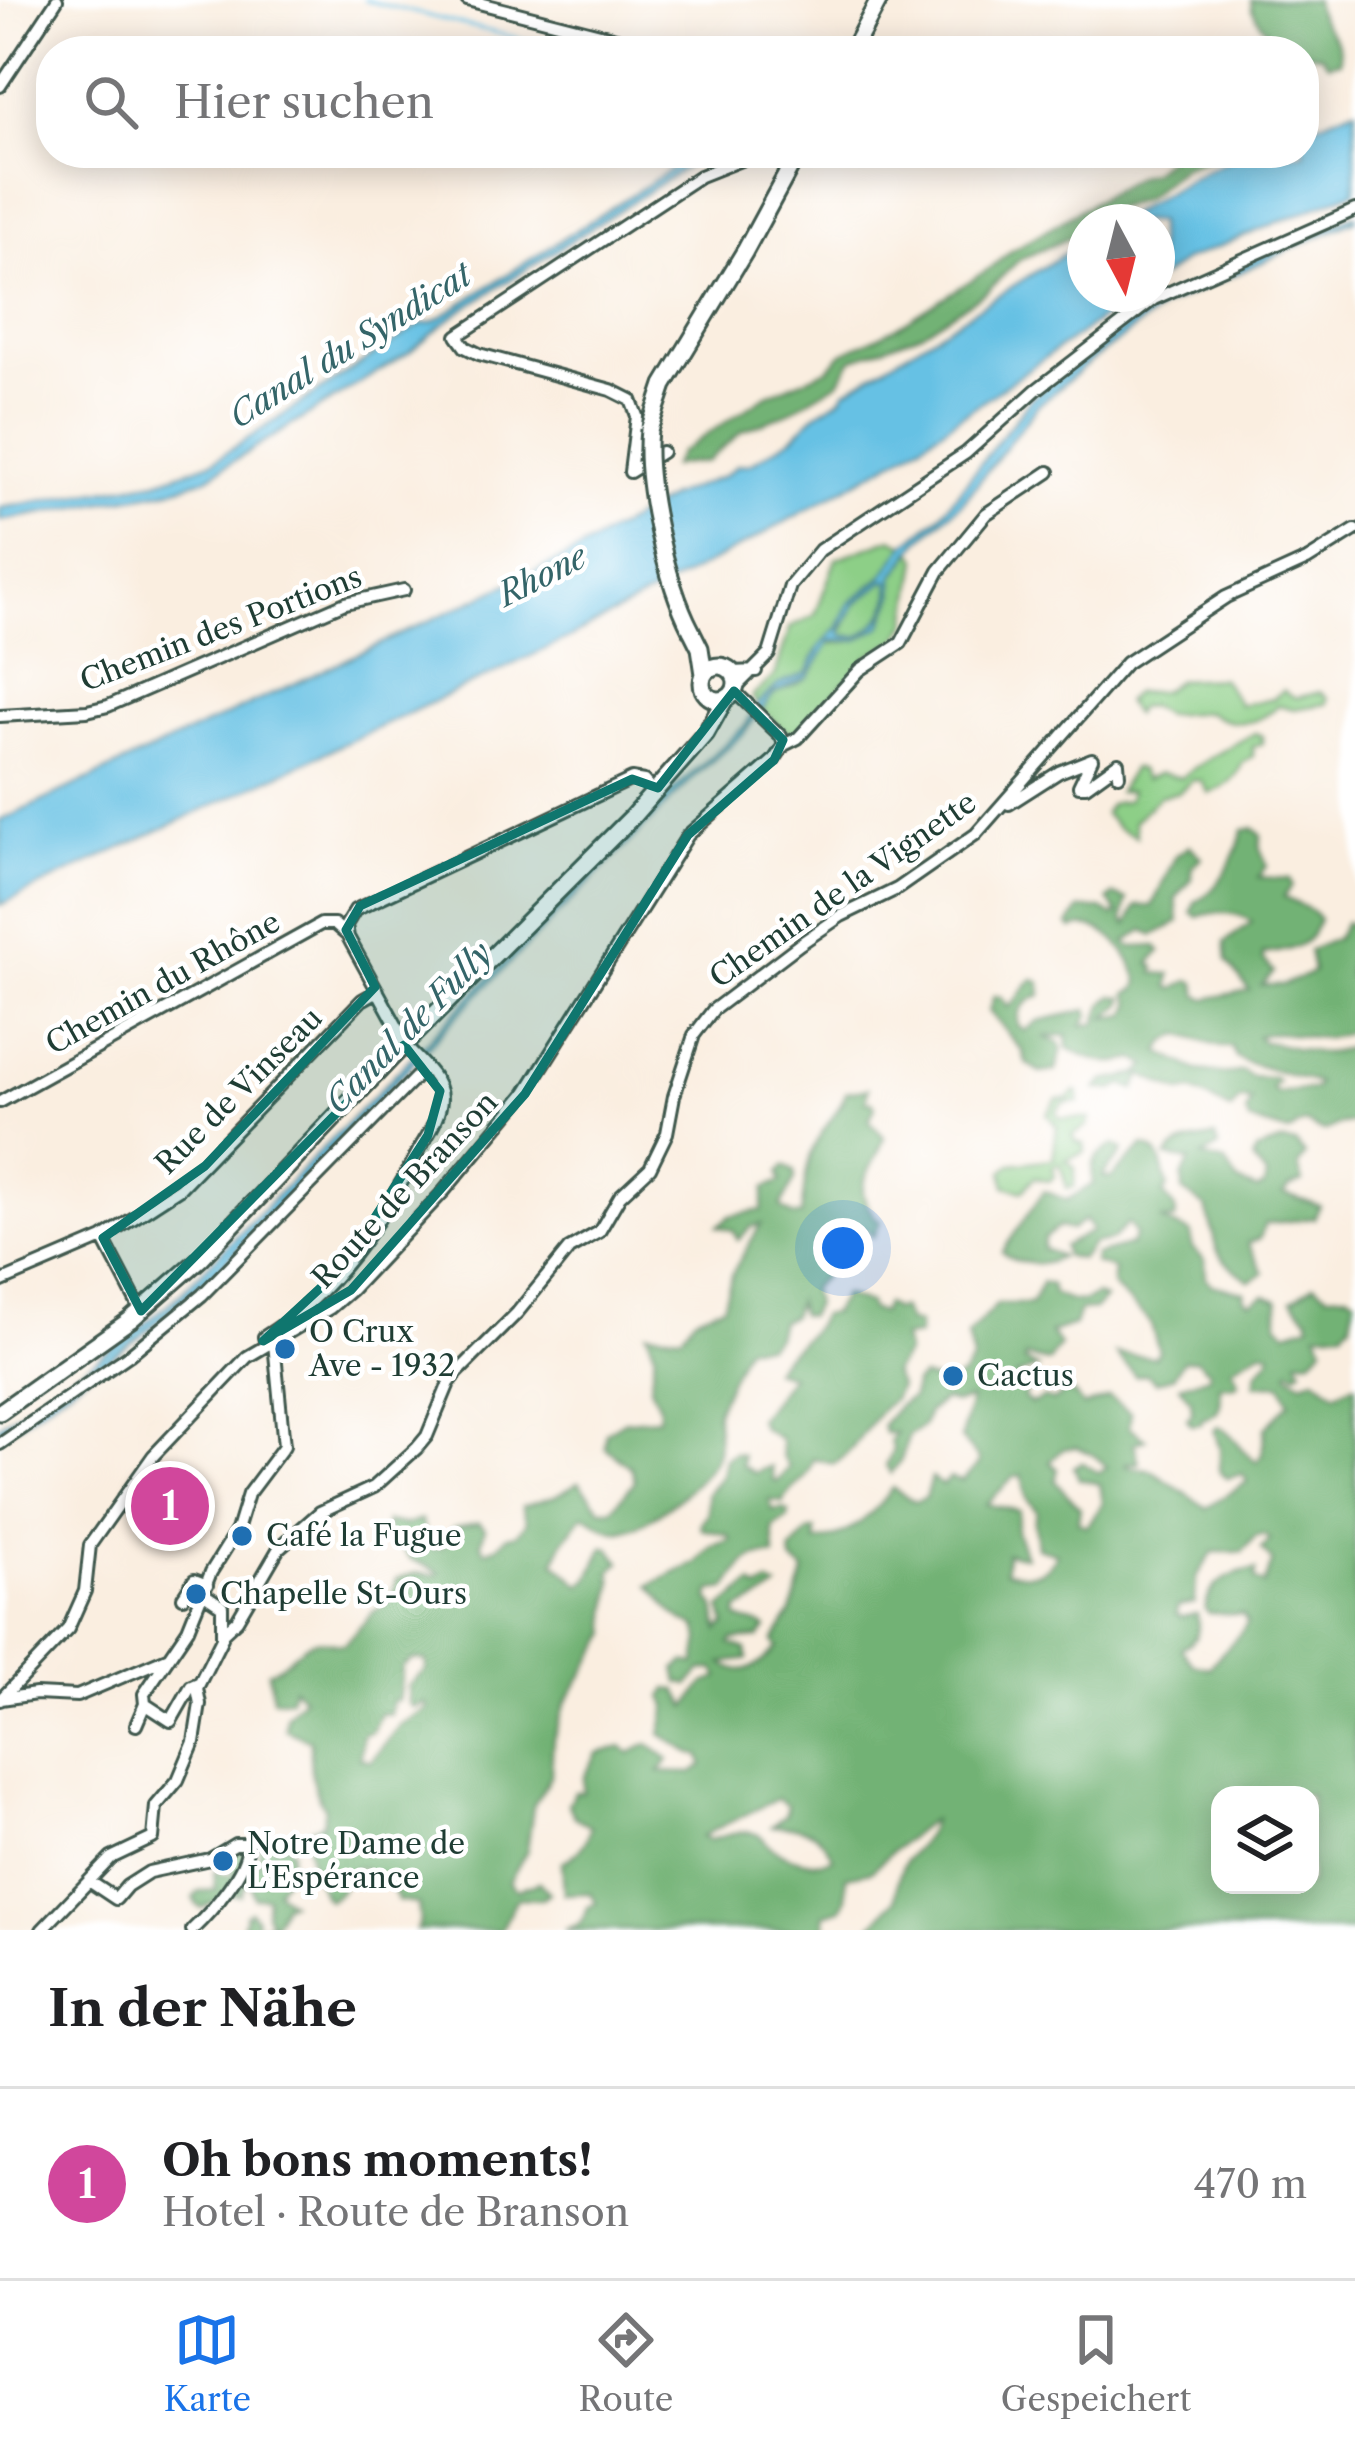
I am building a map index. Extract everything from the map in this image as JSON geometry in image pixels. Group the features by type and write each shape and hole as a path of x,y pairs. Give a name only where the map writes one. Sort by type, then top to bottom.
{"main road":[{"path":"860,36 878,0"},
{"path":"728,684 700,648 676,594 653,501 647,459 649,430 664,385 728,281 787,168"},
{"path":"712,724 702,685 728,684"},
{"path":"0,1412 141,1311 200,1258 653,793 712,724 728,684"}],"street":[{"path":"0,86 57,0"},
{"path":"467,0 608,36"},
{"path":"662,452 630,472 637,420 631,400 479,354 457,336 700,176 720,168"},
{"path":"784,745 728,684 756,671 772,646 790,586 820,550 966,454 1036,389 1154,299 1355,210"},
{"name":"Route de Branson","path":"1,1700 68,1629 85,1591 90,1545 153,1456 235,1367 351,1290 444,1190 525,1094 688,836 774,760 784,745 798,738 860,670 901,643 939,571 986,514 1049,472"},
{"name":"Chemin de la Vignette","path":"198,1683 223,1633 237,1620 279,1548 320,1512 374,1487 417,1448 458,1372 517,1313 569,1249 599,1232 620,1196 650,1168 667,1133 694,1036 713,1010 813,935 897,889 976,834 1126,663 1226,596 1293,567 1355,530"},
{"name":"Chemin des Portions","path":"0,716 108,706 316,614 404,590"},
{"path":"995,815 1059,772 1092,759 1078,782 1081,787 1115,764 1121,767 1119,775"},
{"path":"136,1725 144,1694 172,1656 237,1530 248,1494 284,1446 270,1344 264,1337 343,1268 399,1188 428,1135 441,1099 434,1078 407,1046 377,991 349,937 347,920 360,906 632,779 644,782 653,793"},
{"name":"Chemin du Rhône","path":"0,1102 314,928 334,923 349,937"},
{"name":"Rue de Vinseau","path":"0,1282 103,1238 180,1188 362,1000 377,991"},
{"path":"0,1444 119,1361 202,1295 423,1066"},
{"path":"103,1238 141,1311"},
{"path":"183,1597 194,1580 222,1606 223,1633"},
{"path":"1,1700 36,1694 77,1696 172,1656"},
{"path":"42,1930 121,1851 153,1838 155,1806 178,1780 194,1742 198,1683 191,1686 171,1721 145,1704"},
{"path":"89,1882 116,1899 149,1872 210,1859 235,1844 247,1844 247,1859 213,1911 192,1930"}],"highlighted area":[{"path":"734,691 783,740 774,760 688,835 525,1094 351,1290 263,1341 343,1267 428,1135 440,1091 404,1045 141,1311 103,1238 205,1166 375,987 346,930 360,906 632,779 658,788"}],"green space":[{"path":"1251,0 1315,0 1338,45 1340,61 1328,64 1319,55 1319,36 1270,36 1252,10"},
{"path":"1155,168 1182,168 1144,199 1090,204"},
{"path":"1067,218 1067,239 1020,259 987,291 923,332 851,360 839,382 787,413 742,431 707,461 672,466 679,453 765,396 828,369 843,353 897,327"},
{"path":"893,538 905,545 889,571 849,604 807,673 778,685 757,705 752,697 775,675 790,628 815,615 836,559"},
{"path":"913,551 918,559 908,623 897,640 870,655 797,734 786,732 762,710 767,702 808,677 828,644 852,641 882,626 894,596 894,576"},
{"path":"889,581 890,599 879,621 859,637 841,635 855,604"},
{"path":"1221,678 1240,705 1274,698 1283,690 1296,698 1321,692 1327,704 1294,709 1278,705 1254,721 1235,722 1208,712 1164,715 1148,706 1138,707 1134,714 1125,702 1133,693 1161,691 1177,680"},
{"path":"1255,733 1262,736 1262,743 1253,747 1253,756 1242,763 1230,782 1209,793 1201,781 1193,780 1179,792 1160,796 1134,821 1136,836 1118,828 1104,814 1110,804 1128,800 1130,791 1118,792 1133,768 1145,779 1160,773 1182,778"},
{"path":"1254,829 1261,835 1267,866 1259,877 1289,879 1292,886 1284,897 1319,919 1298,946 1263,954 1274,972 1262,985 1283,985 1313,972 1309,951 1336,938 1345,922 1355,926 1348,971 1355,979 1355,1029 1316,1038 1280,1033 1257,1036 1262,1042 1321,1053 1355,1043 1355,1123 1326,1131 1305,1123 1289,1133 1249,1121 1246,1113 1251,1100 1239,1100 1231,1110 1193,1091 1180,1092 1142,1075 1135,1089 1124,1085 1097,1089 1104,1081 1139,1074 1147,1066 1135,1059 1108,1062 1085,1057 1068,1048 1067,1035 1044,1037 1059,1042 1062,1049 1056,1071 1041,1073 1026,1063 1023,1052 989,1011 994,996 1008,1007 1034,979 1041,983 1041,995 1018,1016 1019,1027 1025,1031 1038,1021 1088,1010 1083,1025 1096,1024 1112,996 1124,997 1123,1004 1106,1018 1127,1015 1132,1005 1128,993 1139,982 1130,960 1105,933 1069,925 1080,909 1118,914 1108,900 1114,895 1127,900 1123,920 1127,925 1137,906 1152,906 1176,855 1190,846 1202,858 1192,866 1192,879 1176,898 1179,922 1154,935 1144,930 1126,942 1132,947 1157,946 1161,951 1150,963 1154,973 1171,974 1169,986 1174,989 1191,980 1206,999 1249,990 1227,961 1225,942 1252,922 1233,914 1198,917 1192,913 1195,902 1225,872 1243,830","holes":["1180,1034 1231,1047 1245,1062 1317,1083 1314,1089 1276,1093 1271,1088 1278,1082 1274,1078 1252,1077 1242,1071 1198,1071 1160,1052"]},
{"path":"868,1088 866,1101 875,1107 869,1120 884,1137 863,1189 880,1222 873,1237 864,1227 848,1246 820,1263 823,1277 811,1288 814,1305 808,1316 800,1315 797,1302 792,1316 780,1321 776,1336 767,1345 746,1346 716,1412 715,1458 699,1479 655,1516 626,1530 611,1530 583,1515 555,1562 581,1585 604,1547 621,1562 611,1571 609,1633 566,1703 553,1739 551,1774 533,1807 527,1850 509,1882 516,1890 539,1882 549,1893 541,1899 517,1898 500,1930 416,1930 418,1904 397,1901 389,1879 362,1868 352,1869 339,1892 325,1898 308,1848 307,1830 323,1823 325,1807 313,1783 310,1740 285,1729 286,1715 303,1698 293,1687 290,1699 273,1699 268,1672 313,1641 345,1644 374,1611 389,1602 397,1579 440,1572 412,1560 387,1533 386,1522 405,1525 421,1520 425,1531 416,1539 434,1549 443,1547 453,1528 479,1522 485,1528 481,1543 485,1551 517,1534 527,1522 522,1506 579,1482 601,1509 612,1509 635,1481 631,1467 605,1447 606,1432 625,1420 658,1418 659,1406 650,1386 655,1352 647,1332 682,1335 694,1317 723,1305 733,1272 761,1224 738,1240 732,1230 718,1226 730,1216 762,1210 765,1188 781,1181 779,1172 785,1166 794,1171 795,1179 781,1207 801,1216 812,1153 846,1092","holes":["415,1659 426,1661 426,1670 408,1686 409,1703 414,1708 426,1703 428,1709 400,1725 371,1761 360,1758 363,1734 372,1732 380,1713 390,1714 392,1701 398,1700 403,1666"]},
{"path":"1076,1092 1079,1102 1064,1103 1056,1112 1060,1118 1090,1119 1087,1127 1073,1135 1084,1144 1085,1152 1066,1160 1075,1168 1074,1187 1067,1188 1060,1163 1053,1167 1055,1176 1049,1181 1035,1177 1023,1191 1006,1186 1003,1172 1011,1164 1053,1159 1057,1127 1047,1114 1057,1099 1068,1099"},
{"path":"1215,1137 1219,1147 1203,1157 1226,1163 1238,1182 1258,1190 1266,1176 1253,1160 1256,1151 1283,1142 1296,1144 1305,1155 1298,1166 1303,1182 1284,1194 1320,1206 1314,1218 1265,1224 1260,1238 1248,1243 1264,1273 1250,1281 1220,1255 1206,1208 1183,1191 1182,1177 1190,1161 1167,1157 1183,1144"},
{"path":"1114,1145 1123,1150 1103,1177 1111,1178 1144,1146 1155,1152 1168,1187 1163,1194 1176,1212 1175,1220 1160,1220 1191,1233 1192,1248 1205,1260 1211,1284 1245,1292 1244,1298 1251,1302 1265,1295 1278,1300 1278,1324 1287,1331 1310,1324 1292,1300 1315,1284 1327,1294 1355,1297 1351,1322 1343,1330 1317,1332 1324,1346 1312,1358 1298,1359 1302,1368 1297,1373 1290,1369 1288,1373 1303,1382 1315,1377 1336,1393 1355,1384 1355,1930 868,1930 896,1899 901,1870 932,1820 872,1871 846,1876 846,1899 841,1909 824,1914 826,1930 565,1930 582,1923 587,1907 596,1903 590,1893 564,1894 562,1862 581,1848 591,1827 575,1817 568,1804 575,1792 583,1792 584,1778 597,1753 622,1747 630,1753 648,1744 669,1759 659,1772 693,1773 703,1765 700,1755 661,1734 668,1706 663,1697 668,1689 678,1690 687,1707 704,1684 720,1677 714,1669 702,1670 689,1685 679,1682 676,1669 685,1662 696,1664 697,1627 675,1615 650,1585 731,1540 728,1535 702,1529 701,1523 708,1513 707,1493 722,1475 725,1458 742,1455 742,1465 754,1473 771,1466 777,1482 789,1467 782,1457 780,1439 762,1428 758,1419 791,1375 773,1370 821,1315 832,1313 843,1295 881,1313 885,1304 894,1310 901,1308 908,1322 918,1324 918,1336 903,1338 906,1353 893,1373 899,1386 893,1400 851,1449 834,1464 813,1459 809,1472 783,1502 769,1500 773,1511 789,1512 773,1528 775,1556 751,1559 727,1589 712,1591 709,1599 719,1630 726,1624 721,1608 752,1584 758,1590 769,1584 778,1588 738,1610 740,1619 766,1628 759,1638 733,1640 730,1644 746,1649 748,1659 723,1663 730,1668 752,1668 777,1647 773,1642 791,1613 804,1575 792,1561 791,1551 808,1532 815,1530 816,1542 840,1535 869,1515 892,1488 915,1502 925,1498 931,1478 942,1485 950,1478 962,1481 979,1464 961,1439 970,1399 944,1400 928,1412 923,1426 909,1435 891,1473 886,1466 896,1433 884,1433 882,1425 912,1397 914,1384 922,1377 948,1384 962,1376 973,1360 967,1336 997,1304 1031,1304 1042,1282 1051,1285 1053,1294 1070,1301 1096,1295 1105,1299 1094,1310 1079,1311 1074,1325 1050,1333 1060,1345 1049,1362 1026,1357 1024,1361 1038,1368 1016,1376 1026,1390 1024,1398 1031,1404 1074,1394 1083,1407 1109,1397 1131,1413 1129,1427 1146,1439 1134,1443 1139,1463 1126,1466 1152,1471 1207,1508 1247,1482 1243,1474 1227,1478 1220,1472 1214,1431 1218,1426 1224,1429 1257,1462 1265,1428 1290,1402 1281,1384 1255,1385 1270,1351 1262,1350 1232,1367 1239,1382 1220,1385 1217,1411 1192,1425 1187,1419 1192,1413 1191,1400 1180,1385 1209,1376 1209,1371 1196,1359 1184,1360 1173,1376 1156,1382 1147,1374 1135,1376 1116,1354 1155,1357 1159,1351 1150,1322 1112,1286 1114,1269 1094,1263 1095,1255 1131,1245 1135,1234 1128,1223 1112,1240 1092,1244 1081,1259 1065,1256 1063,1246 1092,1231 1085,1220 1071,1230 1059,1227 1044,1238 1043,1249 1060,1256 1047,1263 1015,1260 1002,1252 1044,1191 1067,1200 1093,1184 1098,1156","holes":["1076,1447 1107,1467 1098,1473 1082,1462 1074,1467 1079,1479 1100,1484 1103,1504 1087,1526 1078,1522 1080,1508 1055,1481 1058,1469 1050,1462 1063,1449","1022,1475 1026,1498 1037,1511 1037,1547 1056,1553 1048,1566 1036,1572 1005,1571 1006,1553 1025,1556 1016,1531 1019,1511 986,1504","1256,1536 1270,1540 1261,1549 1273,1561 1264,1585 1255,1580 1256,1570 1230,1577 1211,1592 1205,1609 1243,1615 1247,1623 1209,1668 1193,1664 1181,1648 1196,1634 1197,1614 1181,1617 1176,1614 1178,1606 1195,1603 1196,1578 1213,1552 1242,1552","777,1799 787,1805 786,1814 772,1826 815,1833 833,1858 818,1862 792,1857 750,1832 709,1840 702,1836"]},
{"path":"264,1838 275,1848 286,1843 292,1849 294,1874 285,1877 276,1890 290,1902 283,1904 273,1925 282,1930 242,1930 250,1911 256,1927 271,1922 265,1914 267,1897 254,1897 249,1877 240,1895 230,1894 201,1908 196,1904 199,1891 216,1890 214,1871 233,1876 233,1865 219,1865 217,1858 238,1845 250,1864 259,1863"}],"water":[{"path":"1355,108 1355,191 1175,267 1175,204 1147,204 1210,168 1319,168 1319,123"},
{"name":"Canal du Syndicat","path":"673,168 685,168 456,314 408,353 205,479 170,490 0,521 0,508 157,481 214,461 421,324 433,322"},
{"name":"Canal de Fully","path":"1355,215 1355,220 1175,302 1175,293"},
{"name":"Rhone","path":"1067,252 1067,312 1111,312 907,453 762,535 567,639 0,905 0,821 577,552 674,495 724,476 738,465 750,464 793,437 845,391"},
{"name":"Canal de Fully","path":"1145,312 1156,312 1037,406 963,502 920,540 894,576 894,596 882,626 858,640 831,641 808,677 774,693 743,734 700,771 459,1014 219,1269 141,1336 0,1437 0,1425 134,1333 179,1295 666,797 746,725 757,705 778,685 807,673 849,604 883,577 906,544 940,516 1031,398","holes":["885,581 891,590 888,607 873,627 859,637 843,636 841,631 855,604"]}],"waterway":[{"path":"364,0 509,36"}],"place":[{"name":"O Crux Ave - 1932","path":"285,1349"},
{"name":"Cactus","path":"953,1376"},
{"name":"Oh bons moments!","path":"170,1506"},
{"name":"Café la Fugue","path":"242,1536"},
{"name":"Chapelle St-Ours","path":"196,1594"},
{"name":"Notre Dame de L'Espérance","path":"223,1861"}]}
